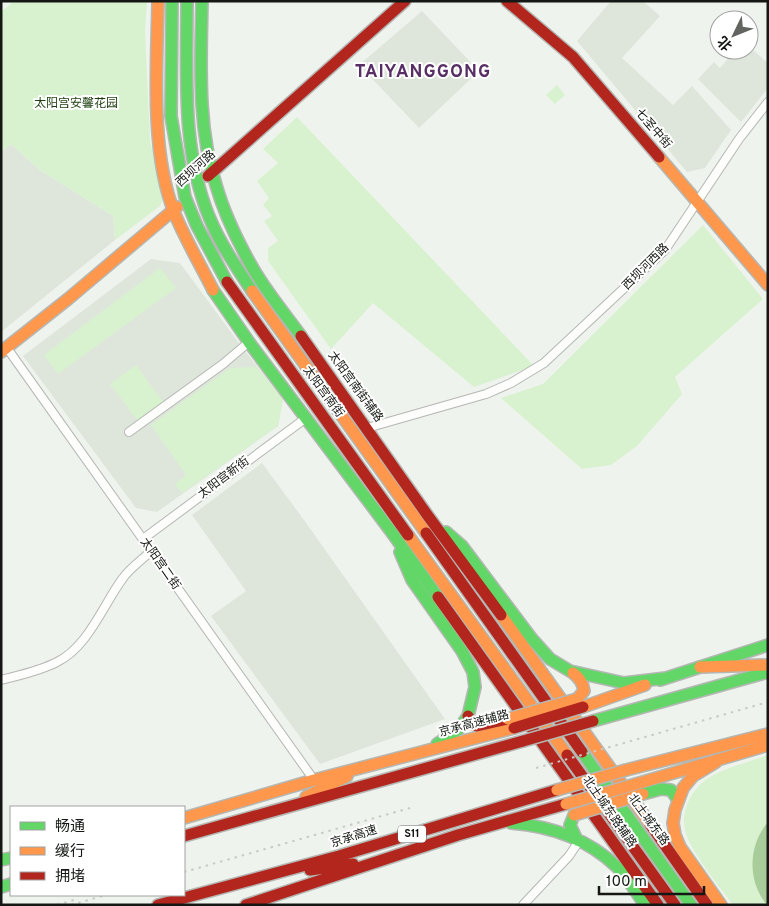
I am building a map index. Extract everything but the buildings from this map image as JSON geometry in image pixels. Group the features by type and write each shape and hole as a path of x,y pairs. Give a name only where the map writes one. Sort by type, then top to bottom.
{"main road":[{"path":"158,1 157,132 165,177 174,211 214,293 390,530 412,580 462,652 473,672 475,687 468,716 459,729 428,750"},
{"path":"157,25 167,1"},
{"name":"太阳宫南街","path":"172,1 171,116 185,197 197,226 218,267 238,298 675,905"},
{"name":"太阳宫南街","path":"187,1 187,115 193,160 210,219 231,260 268,315 352,429 582,752"},
{"name":"太阳宫南街辅路","path":"202,1 201,86 204,131 212,173 231,226 252,267 428,516 595,747"},
{"name":"西坝河路","path":"4,350 174,211 199,184 405,1"},
{"name":"七圣中街","path":"507,1 573,57 768,285"},
{"path":"252,267 268,315"},
{"path":"238,298 250,343"},
{"path":"352,429 367,428"},
{"path":"428,516 462,546 532,639 550,659 580,678 584,684 580,703"},
{"name":"北土城东路辅路","path":"390,530 658,905"},
{"name":"京承高速辅路","path":"185,818 314,780 428,750 768,645"},
{"path":"700,667 768,665"},
{"path":"570,672 624,683 666,678"},
{"path":"185,836 768,672"},
{"path":"468,716 472,723 477,726 511,723"},
{"name":"京承高速","path":"158,905 339,856 626,770 768,734"},
{"path":"246,905 497,823 716,762 768,745"},
{"name":"北土城东路辅路","path":"595,747 707,905"},
{"name":"北土城东路","path":"582,752 691,905"},
{"path":"716,762 693,776 683,788 678,800 673,823 680,847 721,905"},
{"path":"282,808 369,766"},
{"path":"578,840 570,825 574,815 666,788 671,790 678,800"},
{"path":"497,823 524,823 547,828 592,847 618,868 644,905"},
{"path":"266,876 383,860"}],"street":[{"name":"西坝河西路","path":"367,428 486,394 511,383 544,363 665,250 739,139 768,102"},
{"path":"129,432 250,343"},
{"name":"太阳宫二街","path":"4,350 143,539 314,780"},
{"name":"太阳宫新街","path":"143,539 306,418"},
{"path":"1,680 25,674 57,662 72,651 95,624 110,596 125,576 151,551"},
{"path":"523,905 568,856 578,840"}],"shaded area":[{"path":"611,1 643,1 660,16 622,58 673,105 692,86 731,130 705,168 687,172 577,41"},
{"path":"422,11 479,71 419,128 359,65"},
{"path":"759,55 768,63 768,88 741,122 698,79 714,62 720,68 727,60 759,60"},
{"path":"11,144 40,170 113,216 115,240 1,332 1,152"},
{"path":"151,259 180,263 283,399 278,426 157,512 136,508 23,356"},
{"path":"262,463 445,719 320,764 211,616 246,591 192,515"},
{"path":"768,822 767,905 756,885 752,863 757,841 761,831"}],"green space":[{"name":"太阳宫安馨花园","path":"14,1 147,1 145,30 150,141 164,197 160,206 115,240 113,216 40,170 11,144 1,152 1,12"},
{"path":"557,85 565,95 555,104 546,95"},
{"path":"297,117 534,366 474,387 373,303 331,349 268,261 268,248 278,241 264,221 272,216 263,205 269,198 257,181 278,163 263,149"},
{"path":"703,225 763,299 675,377 682,394 637,446 611,465 582,469 501,398 543,384"},
{"path":"160,268 176,288 58,374 44,355"},
{"path":"136,365 163,402 137,420 110,384"},
{"path":"257,367 283,399 278,426 182,493 175,484 186,475 151,425 230,368"},
{"path":"768,755 768,905 733,905 692,848 685,830 684,815 693,793 704,781 724,770"}],"railway":[{"path":"536,768 768,702"},
{"path":"185,872 410,808"},
{"path":"71,905 102,896"},
{"path":"57,905 77,899"}],"traffic: fast":[{"path":"172,1 171,116 185,197 197,226 227,282"},
{"path":"187,1 188,112 194,166 214,229 252,291"},
{"path":"202,1 201,70 203,117 210,163 216,185 231,226 256,274 301,336"},
{"path":"213,290 251,345 438,597"},
{"path":"446,532 462,546 532,639 550,659 570,671 624,683 666,678"},
{"path":"400,552 412,580 462,651 473,672 475,687 468,716 459,729 437,744"},
{"path":"660,680 768,645"},
{"path":"593,721 768,672"},
{"path":"582,752 691,905"},
{"path":"643,794 661,789 671,790 678,800"},
{"path":"574,815 570,825 577,840"},
{"path":"511,823 554,831 594,849 621,871 645,905"},
{"path":"1,860 10,858"},
{"path":"1,887 10,884"}],"traffic: slow":[{"path":"158,1 156,80 161,162 166,188 174,212 213,290"},
{"path":"659,157 768,285"},
{"path":"1,352 68,299 177,207"},
{"path":"252,291 426,533"},
{"path":"408,535 567,755"},
{"path":"501,615 650,824"},
{"path":"700,667 768,665"},
{"path":"573,673 581,681 584,691 577,699"},
{"path":"583,707 645,685"},
{"path":"508,719 577,699"},
{"path":"185,818 314,780 514,728"},
{"path":"626,770 768,734"},
{"path":"636,784 768,745"},
{"path":"716,762 693,776 683,788 675,810 673,823 680,847 721,905"},
{"path":"557,790 626,770"},
{"path":"306,797 347,776"},
{"path":"566,804 636,784"},
{"path":"574,815 643,794"}],"traffic: jam":[{"path":"208,176 405,1"},
{"path":"507,1 573,57 659,157"},
{"path":"227,282 408,535"},
{"path":"301,336 428,516 501,615"},
{"path":"426,533 582,752"},
{"path":"438,597 658,905"},
{"path":"514,728 583,707"},
{"path":"468,716 472,723 477,726 508,719"},
{"path":"523,741 593,721"},
{"path":"185,836 523,741"},
{"path":"567,755 675,905"},
{"path":"158,905 339,856 557,790"},
{"path":"246,905 458,835 566,804"},
{"path":"650,824 707,905"},
{"path":"310,870 353,864"}],"district":[{"name":"TAIYANGGONG","path":"423,72"}]}
